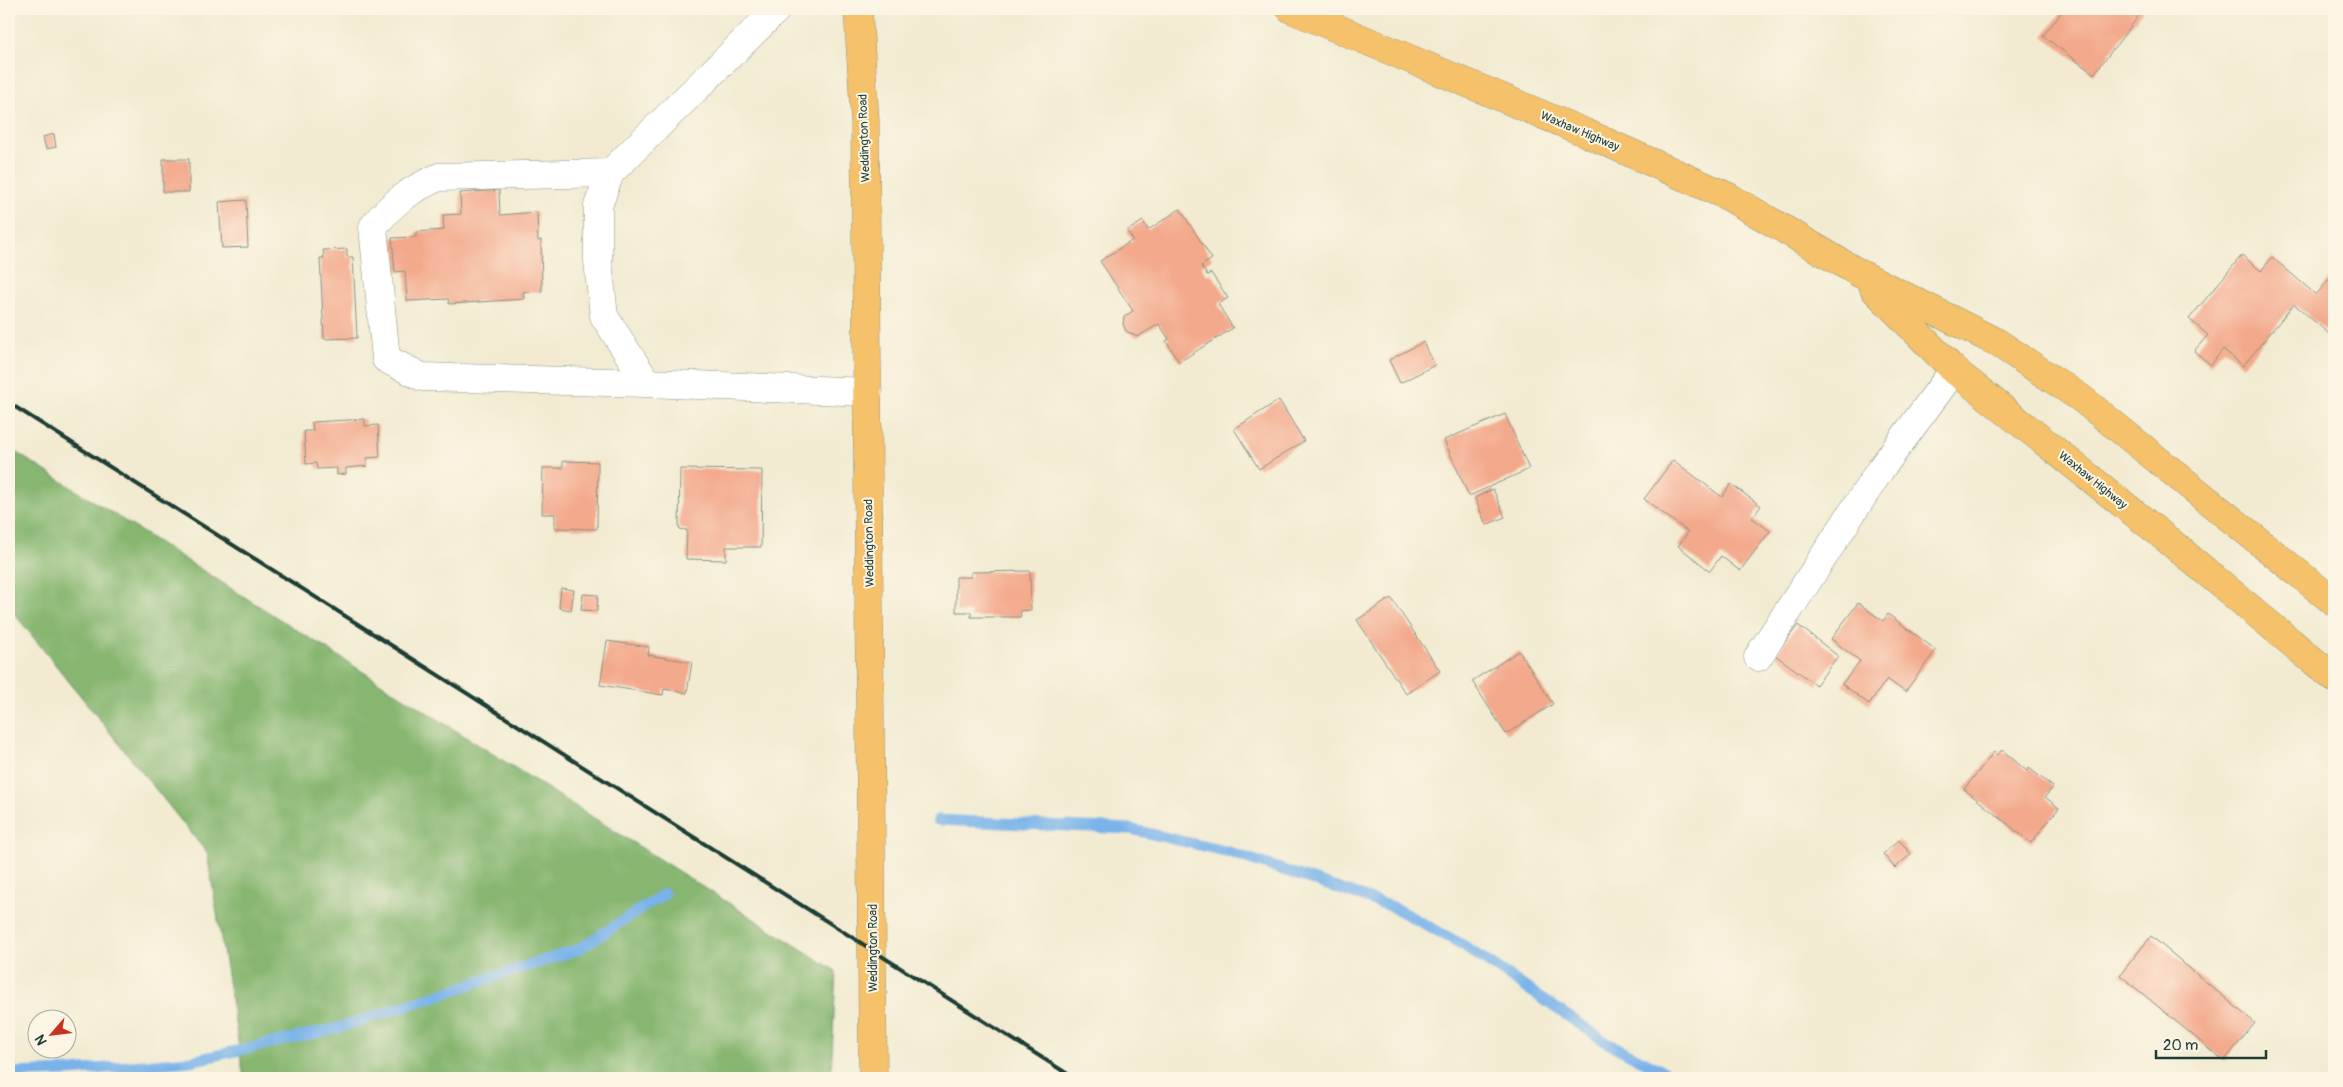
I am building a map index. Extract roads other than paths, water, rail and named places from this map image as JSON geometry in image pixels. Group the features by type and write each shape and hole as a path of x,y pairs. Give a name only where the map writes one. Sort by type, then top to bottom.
{"main road":[{"name":"Weddington Road","path":"858,9 864,122 874,1078"},
{"name":"Waxhaw Highway","path":"1291,9 1586,134 1729,198 1859,273 1998,343 2082,399 2334,602"},
{"name":"Waxhaw Highway","path":"1859,273 1954,370 2168,540 2334,678"}],"lane":[{"path":"647,383 604,316 598,261 598,206 610,173 777,9"},
{"path":"610,173 439,177 414,188 392,206 373,227 386,358 422,377 647,383 868,392"},
{"path":"1758,657 1880,470 1954,370"}],"waterway":[{"path":"938,820 1130,829 1229,852 1393,907 1463,945 1606,1042 1676,1078"},
{"path":"9,1073 71,1071 191,1061 338,1028 579,949 664,894"}],"railway":[{"path":"9,403 1074,1078"}]}
